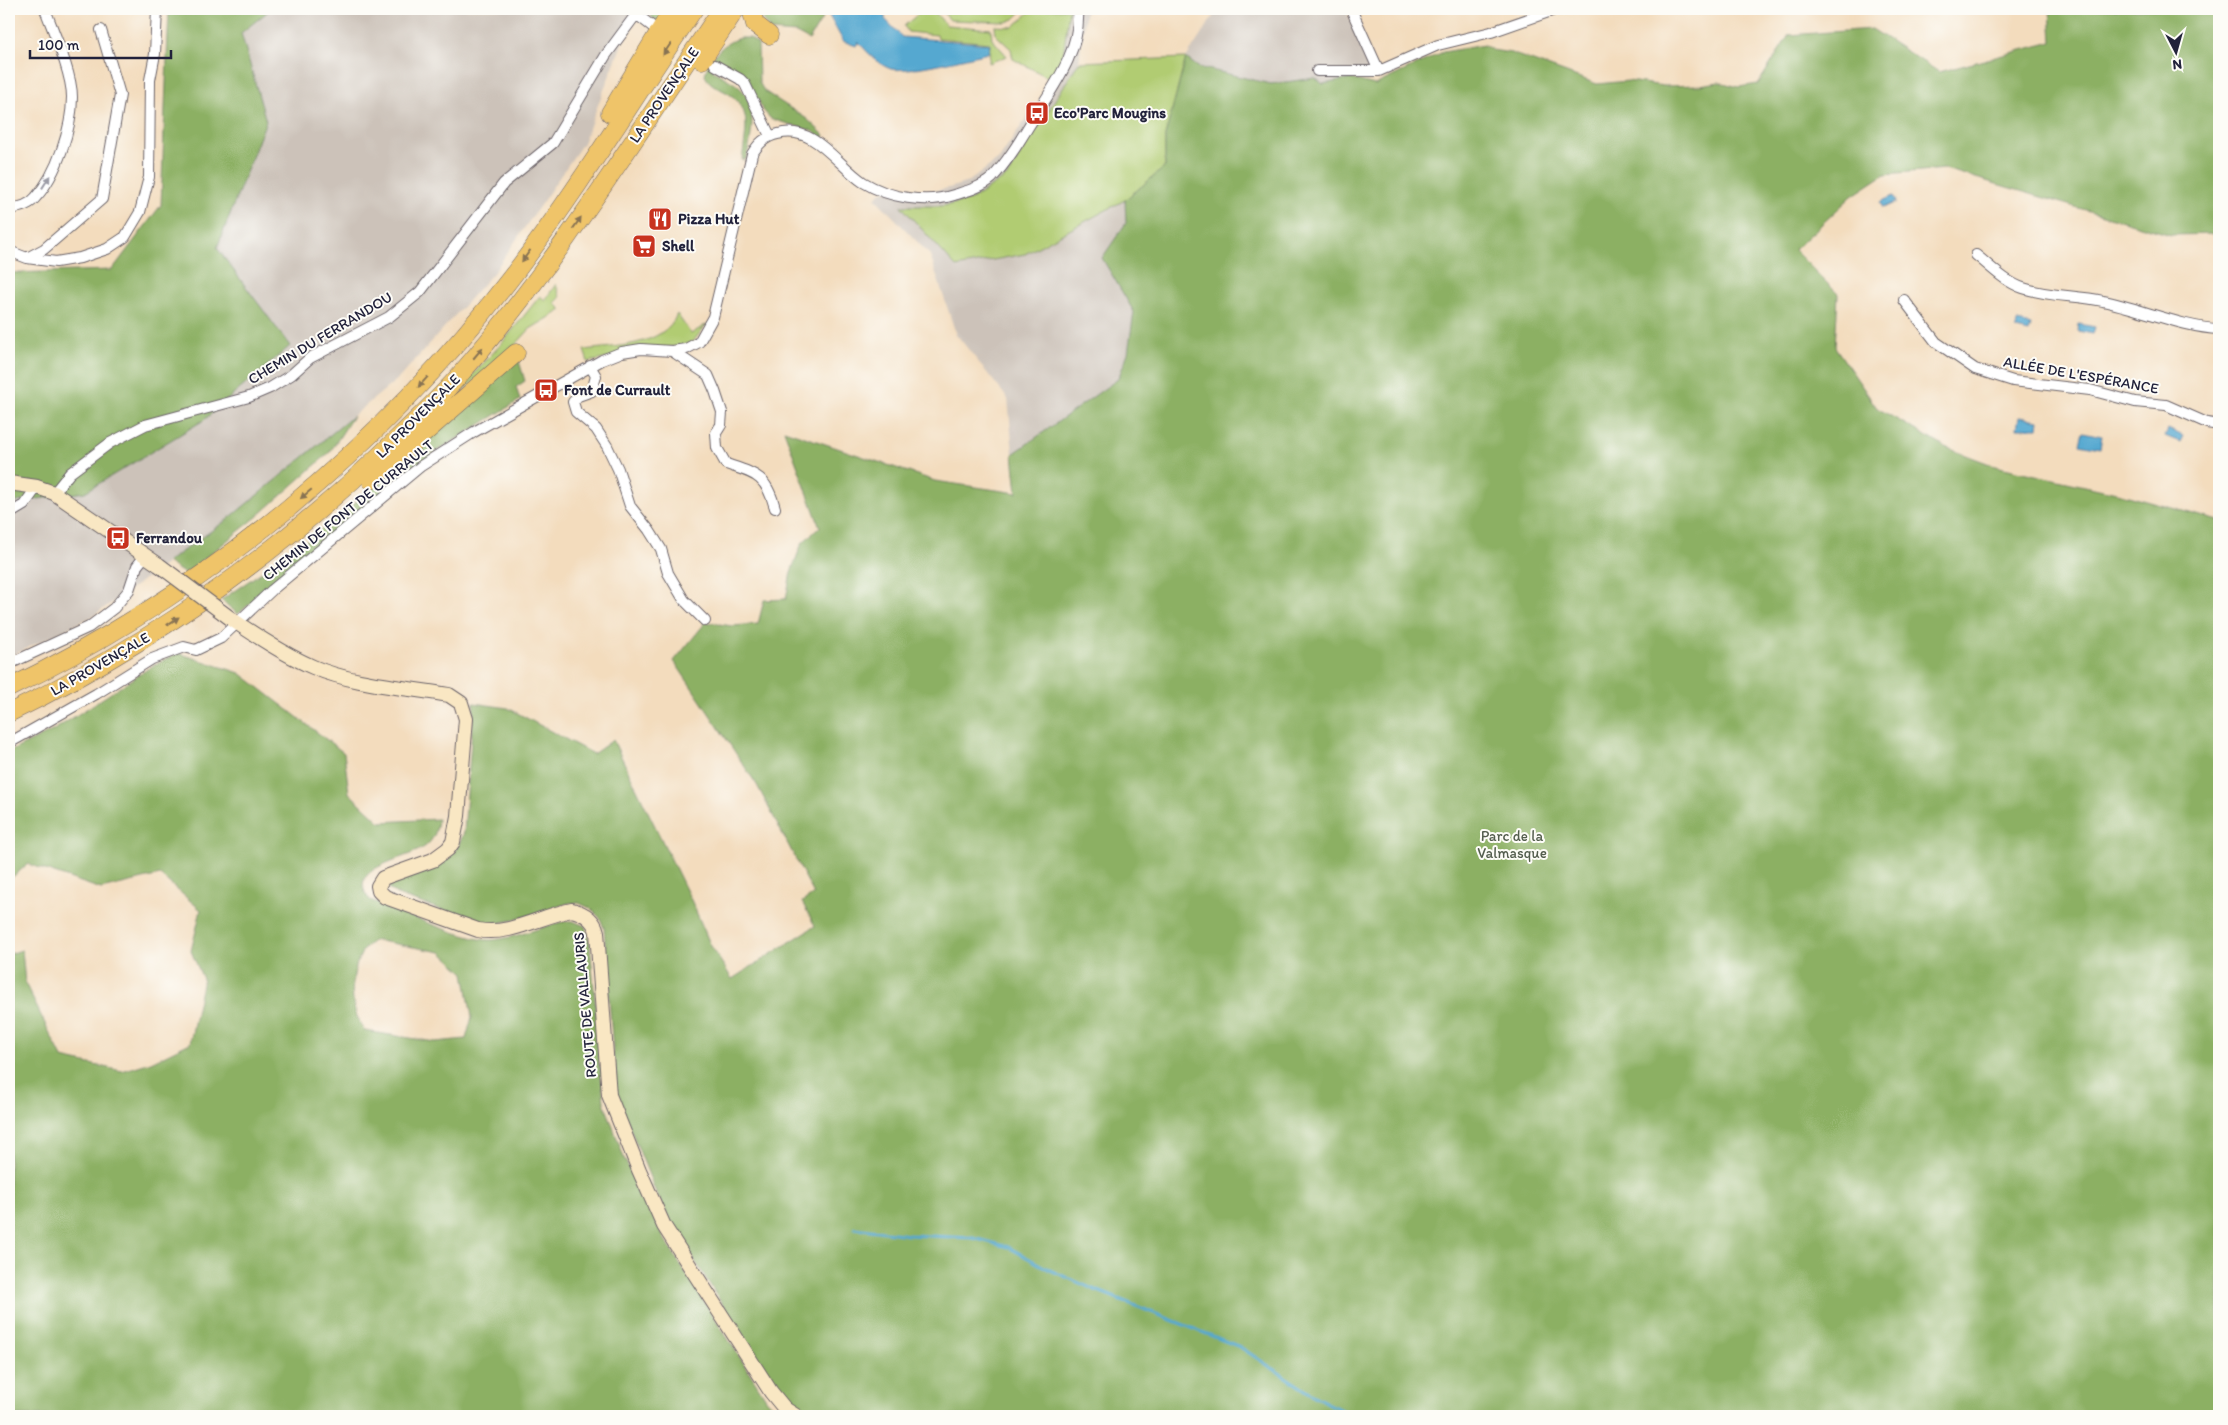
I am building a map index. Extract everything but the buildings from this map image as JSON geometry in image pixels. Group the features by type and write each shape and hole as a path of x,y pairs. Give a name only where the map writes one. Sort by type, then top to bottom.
{"highway":[{"path":"546,228 594,138 673,9"},
{"name":"LA PROVENÇALE","path":"9,688 85,648 156,605 249,540 318,484 416,390 448,355 517,269 694,9"},
{"name":"LA PROVENÇALE","path":"9,713 86,673 140,642 196,606 293,534 344,490 407,430 455,380 535,282 587,209 722,9"},
{"path":"709,63 736,9"},
{"path":"751,9 755,24 769,35"},
{"path":"293,534 328,514 352,496 516,352"}],"main road":[{"name":"ROUTE DE VALLAURIS","path":"9,483 37,487 54,493 262,640 314,667 345,677 449,694 461,703 466,719 458,816 453,842 448,849 433,860 383,878 378,886 379,891 385,897 478,930 490,932 503,931 572,910 586,916 595,925 601,976 609,1094 639,1170 664,1226 770,1392 785,1409 796,1416"}],"street":[{"path":"9,209 21,207 36,198 50,176 68,134 72,96 55,37 44,9"},
{"path":"9,251 27,258 56,262 80,258 107,249 125,237 140,212 149,177 150,80 155,54 156,9"},
{"path":"709,63 740,79 745,84 770,136 783,132 805,135 815,140 863,181 884,192 919,200 948,197 973,190 991,179 1016,147 1067,65 1075,39 1078,9"},
{"path":"1351,9 1379,71"},
{"path":"1317,71 1379,71 1438,45 1491,32 1553,9"},
{"name":"CHEMIN DU FERRANDOU","path":"54,493 70,473 110,444 145,425 249,398 291,375 310,358 389,317 406,304 420,292 504,183 552,143 606,55 638,11 653,27"},
{"path":"27,258 44,249 102,199 120,95 101,30"},
{"name":"CHEMIN DE FONT DE CURRAULT","path":"9,743 87,700 152,659 184,647 196,650 228,632 233,620 272,590 421,466 474,432 590,366 622,352 641,349 672,351 686,349 699,342 713,317 752,154 763,140 770,136"},
{"path":"1976,255 2003,277 2022,288 2052,296 2080,297 2104,301 2219,329"},
{"name":"ALLÉE DE L'ESPÉRANCE","path":"1904,300 1936,342 1974,369 2012,381 2090,390 2135,402 2166,405 2208,423 2219,425"},
{"path":"672,351 708,375 722,412 721,425 716,433 717,448 726,464 760,477 770,490 775,508"},
{"path":"590,366 596,376 592,391 578,396 573,402 576,412 596,428 618,469 630,506 661,549 668,573 684,600 705,621"},
{"path":"9,514 24,505 37,487"},
{"path":"9,664 89,627 114,608 129,590 137,566 144,556"}],"shaded area":[{"path":"271,9 647,9 626,34 583,143 494,272 399,378 227,520 93,616 9,657 9,507 289,346 217,248 266,121 241,33"},
{"path":"1069,9 1086,9 1079,62 1186,58 1165,136 1126,200 1126,223 1102,258 1134,312 1128,353 1118,379 1013,454 1008,399 956,334 930,255 875,198 888,186 907,191 928,192 949,188 968,182 999,159 1062,65"},
{"path":"1218,9 1345,9 1374,68 1351,79 1323,84 1271,84 1198,67 1186,58"}],"green space":[{"path":"169,9 271,9 241,33 266,121 217,248 290,346 204,420 85,492 17,502 9,507 9,273 112,270 161,205"},
{"path":"648,9 668,9 660,23 653,19"},
{"path":"756,9 826,9 825,14 809,40 796,33 770,31"},
{"path":"924,9 932,9 946,25 991,29 992,39 1007,56 989,63 990,43 938,38 937,35 908,32 904,26"},
{"path":"940,9 956,9 958,11 960,9 1024,9 1014,19 1006,22 950,20"},
{"path":"1033,9 1069,9 1062,65 1051,79 1013,59 1011,49 996,35 995,26 1013,27"},
{"name":"Parc de la Valmasque","path":"2050,9 2201,9 2202,13 2219,11 2219,234 2171,235 1945,169 1885,174 1852,196 1794,250 1838,294 1835,347 1877,408 1945,447 1995,466 2121,494 2219,521 2219,1416 814,1416 799,1409 785,1397 753,1352 672,1225 657,1195 616,1093 604,928 600,918 590,908 579,903 569,903 514,920 488,925 400,896 389,889 391,882 436,868 452,855 459,845 464,832 474,703 508,708 593,754 613,740 692,902 711,946 732,979 815,926 802,902 814,894 757,785 674,661 706,622 732,626 758,624 764,600 786,599 791,572 802,543 820,527 784,430 935,481 1017,493 1013,454 1118,379 1128,353 1134,312 1102,258 1126,223 1125,200 1165,167 1165,136 1186,58 1198,67 1271,84 1315,78 1323,84 1351,79 1375,85 1443,52 1484,45 1492,50 1511,53 1597,84 1628,81 1664,86 1700,85 1719,82 1739,87 1758,84 1789,35 1872,29 1939,72 2052,42"},
{"path":"740,38 750,38 758,44 759,82 764,91 807,119 824,135 822,139 813,131 771,119 763,110 747,78 718,61 712,70 739,87 747,97 750,105 752,124 750,143 746,159 742,160 746,129 746,119 743,111 739,103 732,96 712,84 705,75 713,57 728,43"},
{"path":"1186,58 1165,136 1165,167 1125,200 1025,254 956,267 901,206 943,206 971,200 1007,176 1079,62"},
{"path":"556,284 560,298 555,303 562,310 530,329 505,356 447,403 502,343 540,296 545,300"},
{"path":"677,314 691,334 707,324 692,343 588,362 584,350 623,346 650,339 670,325"},
{"path":"518,358 525,381 516,387 520,400 432,454 313,550 238,614 221,600 304,543 360,499"},
{"path":"353,416 330,452 258,516 185,574 167,562 227,520"},
{"path":"178,653 240,673 344,753 349,793 380,822 438,819 435,833 428,844 420,850 382,865 372,871 365,879 364,888 370,900 448,930 479,939 491,940 510,937 566,921 573,921 585,926 590,943 604,1102 624,1158 665,1240 767,1400 784,1416 9,1416 9,954 22,950 25,983 62,1058 122,1071 151,1062 190,1043 203,979 191,951 201,910 160,875 101,889 28,864 9,880 9,752 54,730 154,665","holes":["374,940 441,952 464,973 472,1017 466,1039 435,1042 365,1031 356,1013 352,993 354,973 365,948"]}],"water":[{"path":"829,9 885,9 885,19 902,37 990,44 988,53 924,67 891,69 877,61 858,42 856,46 843,41 827,12"},
{"path":"1893,196 1896,202 1883,208 1880,202"},
{"path":"2017,322 2031,325 2029,332 2016,329"},
{"path":"2079,324 2095,327 2093,334 2078,331"},
{"path":"2019,417 2039,420 2038,428 2017,428"},
{"path":"2168,429 2183,436 2180,442 2165,436"},
{"path":"2083,432 2102,436 2100,448 2080,444"}],"waterway":[{"path":"855,1228 909,1235 973,1238 1008,1247 1050,1270 1093,1289 1240,1347 1316,1397 1347,1413 1363,1416"}],"place":[{"name":"Eco'Parc Mougins","path":"1037,113"},
{"name":"Pizza Hut","path":"660,219"},
{"name":"Shell","path":"644,246"},
{"name":"Font de Currault","path":"546,390"},
{"name":"Ferrandou","path":"118,538"}]}
